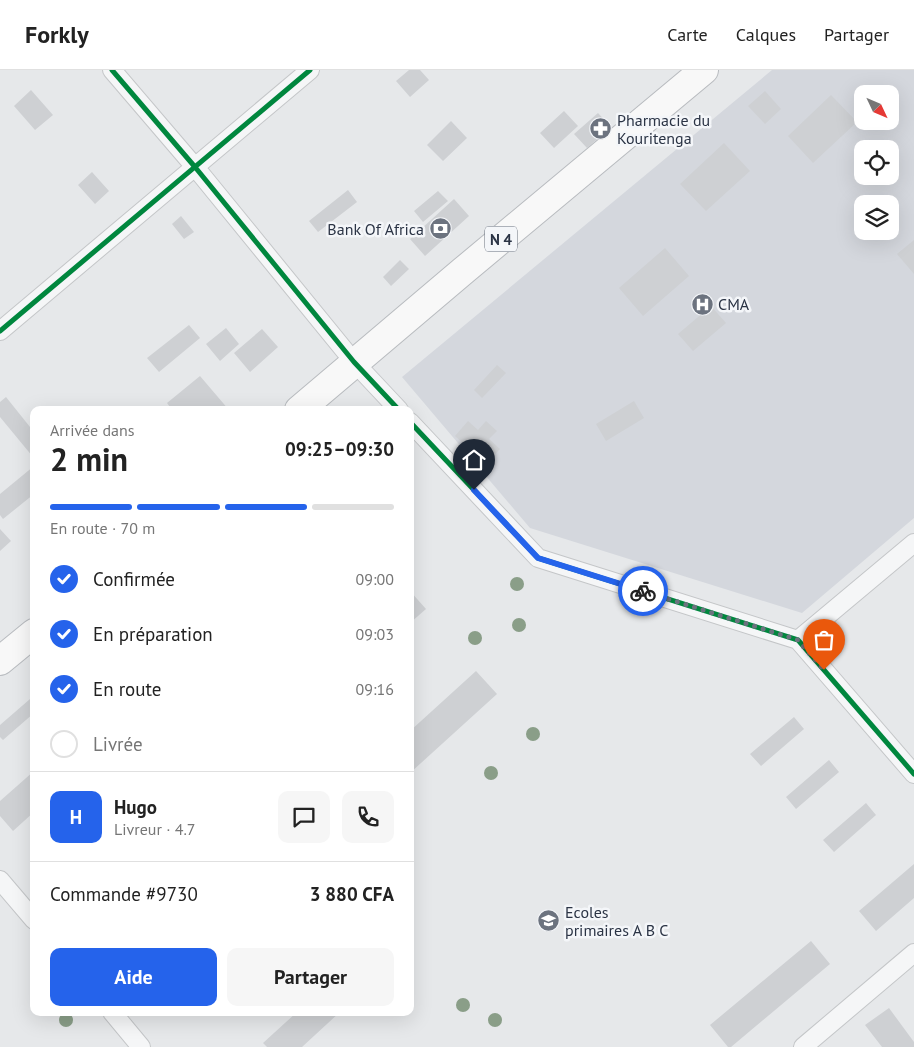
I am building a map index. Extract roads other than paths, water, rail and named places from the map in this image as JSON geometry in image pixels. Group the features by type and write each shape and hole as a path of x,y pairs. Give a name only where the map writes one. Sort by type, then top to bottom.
{"highway":[{"name":"N 4","path":"304,406 704,70"},
{"path":"0,661 30,636"}],"street":[{"path":"112,70 195,167 354,362 395,406"},
{"path":"0,331 310,70"},
{"path":"414,426 538,558 798,640 914,774"},
{"path":"798,640 914,543"},
{"path":"0,880 30,915"},
{"path":"803,1047 914,953"},
{"path":"115,1016 141,1047"}],"place":[{"name":"Pharmacie du Kouritenga","path":"601,129"},
{"name":"Bank Of Africa","path":"440,229"},
{"name":"CMA","path":"702,304"},
{"name":"Ecoles primaires A B C","path":"549,921"}]}
